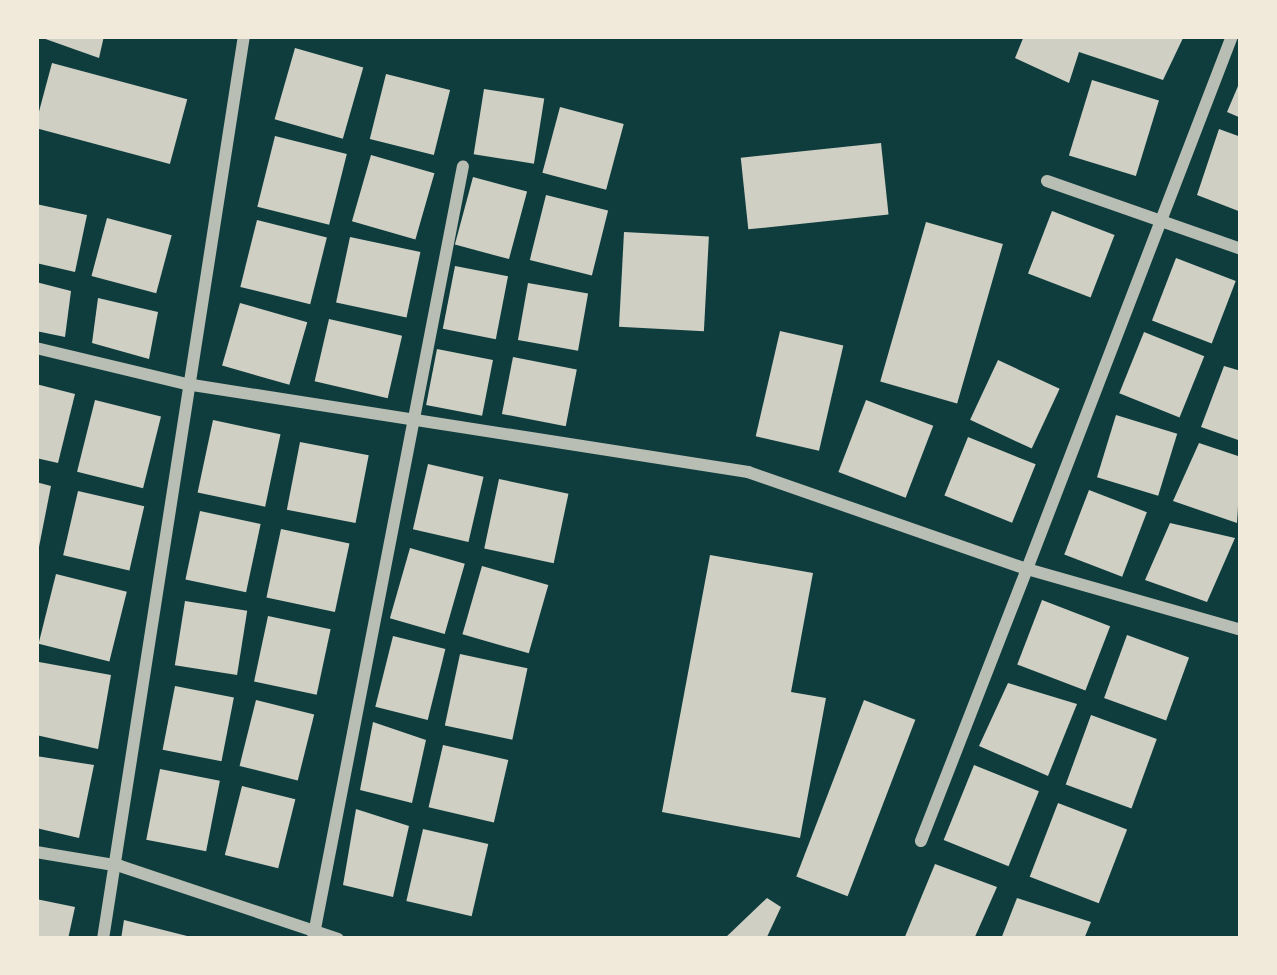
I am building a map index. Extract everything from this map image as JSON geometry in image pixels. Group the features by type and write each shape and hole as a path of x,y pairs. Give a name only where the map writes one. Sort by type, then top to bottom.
{"street":[{"path":"103,939 120,866 185,384 244,36"},
{"path":"921,841 1232,36"},
{"path":"314,936 409,416 463,166"},
{"path":"1047,181 1163,217 1241,249"},
{"path":"36,348 185,384 748,472 1027,569 1241,630"},
{"path":"36,852 120,866 314,936 338,939"}],"building":[{"path":"37,36 104,36 99,58"},
{"path":"1024,36 1184,36 1163,80 1079,52 1069,83 1015,58"},
{"path":"295,48 363,68 343,139 275,119"},
{"path":"52,63 187,99 170,164 36,128"},
{"path":"386,74 450,90 434,155 370,139"},
{"path":"1241,79 1241,118 1227,112"},
{"path":"1092,80 1159,100 1136,176 1069,156"},
{"path":"484,89 544,99 534,164 474,154"},
{"path":"560,107 624,124 606,190 542,173"},
{"path":"1219,129 1241,137 1241,212 1197,195"},
{"path":"275,136 347,154 329,225 257,207"},
{"path":"881,143 889,215 748,229 741,158"},
{"path":"371,155 434,173 415,240 352,221"},
{"path":"473,177 527,191 509,259 455,245"},
{"path":"546,195 608,210 592,275 530,260"},
{"path":"36,204 87,215 75,272 36,263"},
{"path":"1052,211 1115,235 1091,298 1028,274"},
{"path":"107,218 172,235 156,293 91,276"},
{"path":"257,220 327,237 310,304 240,287"},
{"path":"926,222 1003,244 957,404 880,382"},
{"path":"624,232 709,236 704,331 619,327"},
{"path":"350,237 420,252 406,318 336,303"},
{"path":"1176,258 1236,281 1212,343 1152,321"},
{"path":"455,266 508,276 496,339 443,329"},
{"path":"36,282 71,291 65,337 36,331"},
{"path":"528,283 588,294 578,351 518,340"},
{"path":"98,298 158,312 149,359 92,343"},
{"path":"240,303 307,322 289,385 222,365"},
{"path":"329,319 402,336 388,398 315,381"},
{"path":"780,331 843,346 819,451 756,436"},
{"path":"1144,332 1204,356 1180,418 1119,393"},
{"path":"437,349 493,360 482,416 426,405"},
{"path":"513,357 577,369 566,426 502,414"},
{"path":"998,360 1060,389 1032,449 970,420"},
{"path":"1224,366 1241,371 1241,441 1201,427"},
{"path":"36,384 75,394 58,463 36,458"},
{"path":"95,400 161,416 143,488 77,472"},
{"path":"866,400 933,426 906,498 838,472"},
{"path":"1116,415 1177,434 1158,496 1097,477"},
{"path":"213,420 280,434 265,507 198,492"},
{"path":"968,437 1036,464 1012,523 944,495"},
{"path":"300,442 369,455 356,523 287,510"},
{"path":"1199,443 1241,457 1237,523 1173,501"},
{"path":"428,464 484,477 468,542 413,529"},
{"path":"499,479 568,494 554,563 484,548"},
{"path":"36,482 51,486 38,552 36,552"},
{"path":"1089,490 1147,512 1122,577 1064,554"},
{"path":"78,491 144,506 129,571 63,555"},
{"path":"200,511 261,524 246,592 185,579"},
{"path":"1170,523 1235,538 1207,602 1145,580"},
{"path":"281,529 349,544 335,612 266,597"},
{"path":"410,548 465,564 445,634 390,618"},
{"path":"710,555 813,573 791,692 826,698 800,838 662,812"},
{"path":"482,566 548,585 529,653 462,634"},
{"path":"56,574 127,592 109,662 39,644"},
{"path":"1042,600 1110,626 1085,691 1017,664"},
{"path":"185,601 247,611 237,675 175,665"},
{"path":"268,616 331,629 317,695 254,682"},
{"path":"1127,635 1189,658 1166,721 1104,698"},
{"path":"393,636 445,649 428,720 375,707"},
{"path":"460,654 527,668 512,740 445,725"},
{"path":"39,662 111,675 98,749 36,735"},
{"path":"1008,683 1077,704 1048,776 979,746"},
{"path":"175,686 234,697 221,761 163,750"},
{"path":"256,700 314,715 298,780 240,766"},
{"path":"864,700 915,720 848,896 796,876"},
{"path":"1091,715 1157,739 1131,808 1066,785"},
{"path":"373,722 426,740 412,803 360,790"},
{"path":"443,745 508,760 494,822 429,807"},
{"path":"36,756 94,765 79,838 36,828"},
{"path":"974,765 1039,791 1009,866 944,840"},
{"path":"160,769 220,781 206,851 146,840"},
{"path":"242,786 295,799 278,868 225,855"},
{"path":"1058,803 1127,830 1099,903 1030,877"},
{"path":"356,809 409,826 393,897 343,885"},
{"path":"423,829 488,844 472,916 406,901"},
{"path":"935,864 997,887 974,939 904,939"},
{"path":"767,898 781,907 766,939 724,939"},
{"path":"1017,898 1091,922 1084,939 1001,939"},
{"path":"36,899 75,907 68,939 36,939"},
{"path":"124,920 191,937 191,939 121,939"}]}
